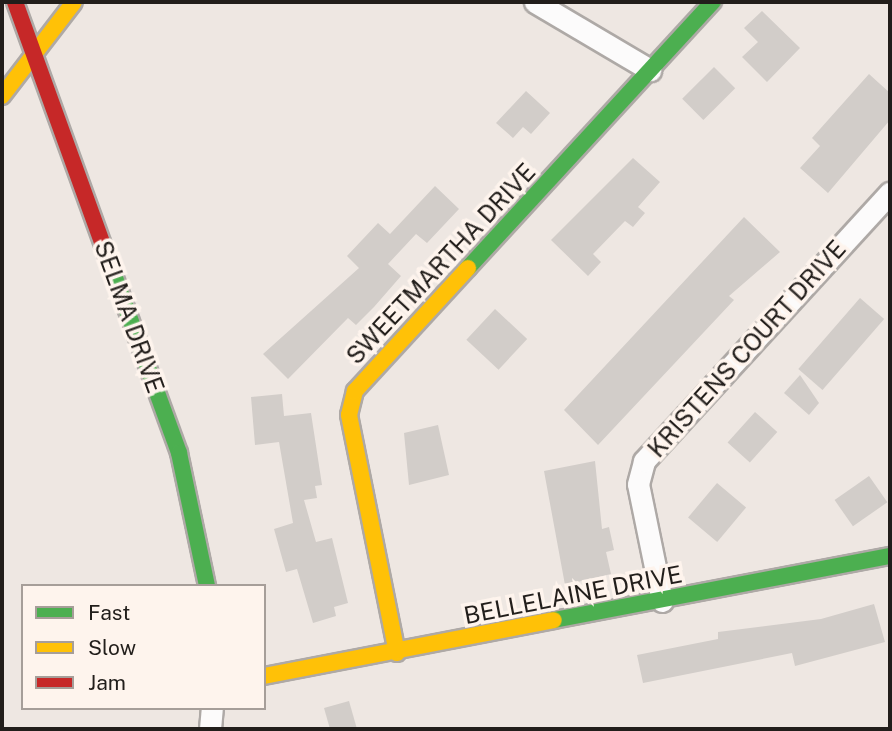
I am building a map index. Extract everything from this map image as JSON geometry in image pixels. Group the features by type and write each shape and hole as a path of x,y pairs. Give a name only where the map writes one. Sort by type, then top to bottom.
{"street":[{"name":"SELMA DRIVE","path":"15,2 178,453 207,584"},
{"path":"2,96 74,2"},
{"path":"535,2 650,70"},
{"name":"SWEETMARTHA DRIVE","path":"397,653 349,415 355,391 713,2"},
{"name":"KRISTENS COURT DRIVE","path":"662,601 638,484 644,461 890,193"},
{"name":"BELLELAINE DRIVE","path":"266,676 397,653 890,556"},
{"path":"211,729 212,710"}],"building":[{"path":"762,11 800,48 767,82 742,57 758,42 744,28"},
{"path":"714,67 735,88 703,120 682,99"},
{"path":"869,74 890,93 890,120 828,193 800,168 820,146 812,138"},
{"path":"526,91 550,113 531,134 523,127 513,138 496,123"},
{"path":"633,158 660,182 638,207 645,213 633,227 625,221 593,254 601,262 588,276 551,240"},
{"path":"435,186 459,209 427,243 416,234 388,264 401,276 374,307 356,325 348,318 288,379 263,354 359,268 347,256 378,223 390,234"},
{"path":"744,217 780,252 729,296 734,300 598,445 564,410"},
{"path":"860,298 884,319 822,390 798,369"},
{"path":"495,309 527,339 499,370 466,340"},
{"path":"800,375 819,403 809,415 784,393"},
{"path":"282,394 284,416 311,413 322,485 315,486 317,498 304,500 316,542 332,538 348,603 334,607 336,616 313,623 297,569 286,572 274,529 293,523 279,442 255,445 251,397"},
{"path":"755,412 777,432 750,463 728,442"},
{"path":"438,425 449,475 409,485 404,433"},
{"path":"595,461 602,529 609,527 614,550 606,552 611,574 565,585 544,471"},
{"path":"869,476 887,502 853,526 835,500"},
{"path":"717,483 746,507 717,542 688,517"},
{"path":"874,604 885,642 795,666 792,653 643,683 637,655 718,639 718,632 821,619"},
{"path":"349,701 357,729 330,729 324,708"}],"traffic: fast":[{"path":"468,268 713,2"},
{"path":"103,245 179,453 207,584"},
{"path":"554,620 890,556"}],"traffic: slow":[{"path":"2,96 74,2"},
{"path":"397,653 349,415 355,391 468,268"},
{"path":"266,676 554,620"}],"traffic: jam":[{"path":"15,2 103,245"}]}
